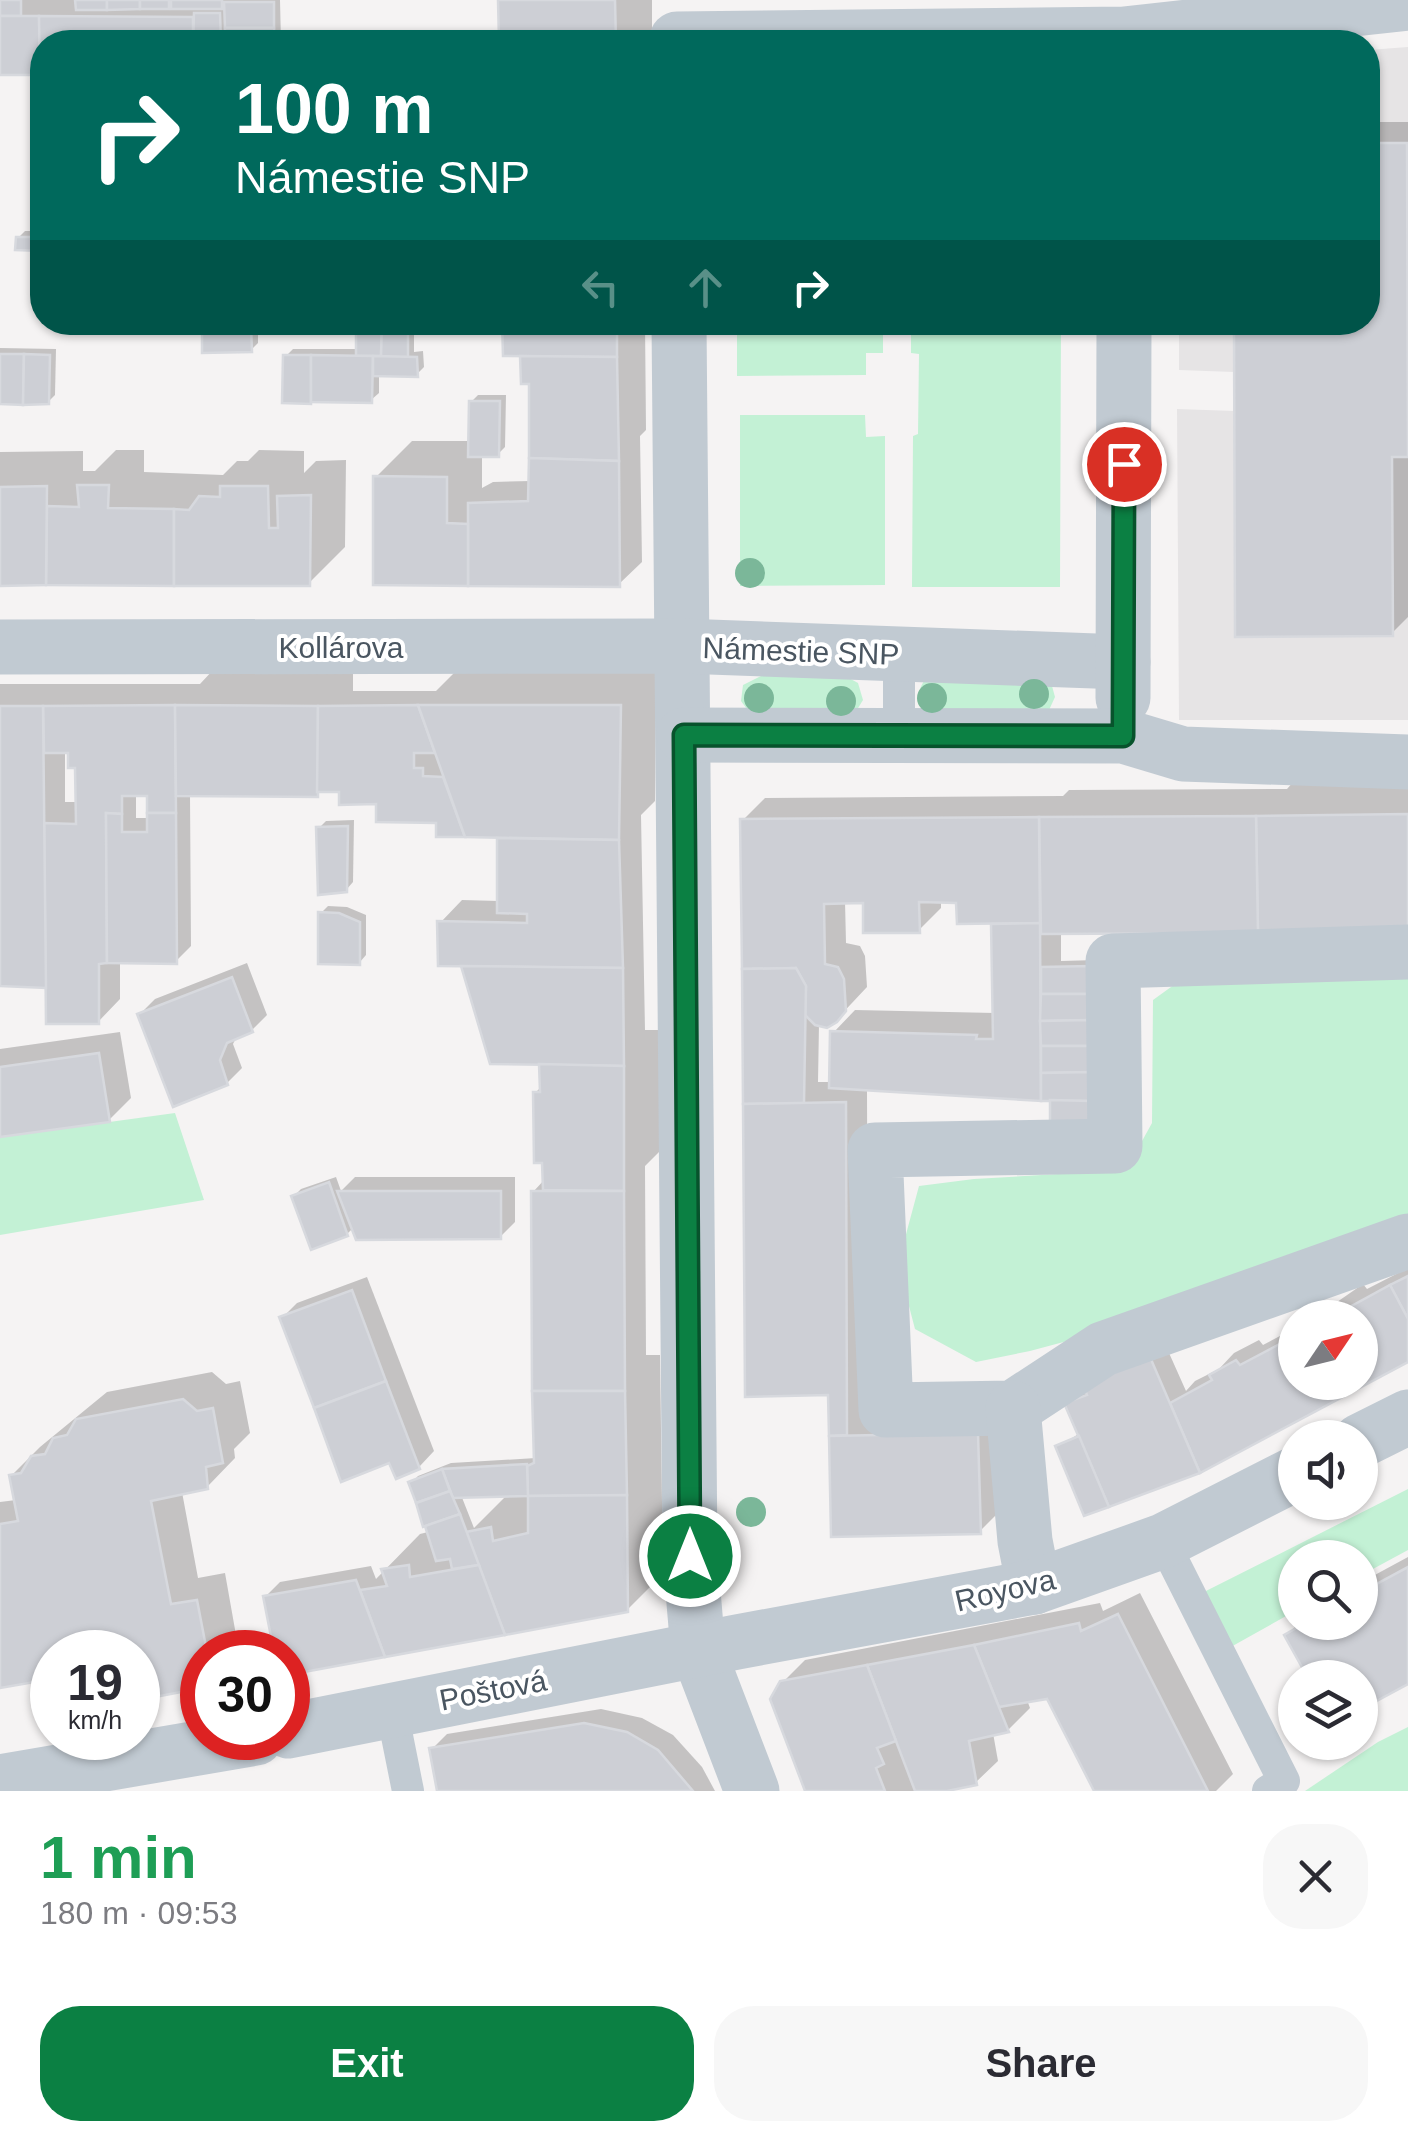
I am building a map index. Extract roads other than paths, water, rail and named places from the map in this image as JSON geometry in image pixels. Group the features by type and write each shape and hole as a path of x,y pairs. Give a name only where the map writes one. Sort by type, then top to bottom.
{"street":[{"path":"1189,30 1408,3"},
{"path":"677,27 732,30"},
{"name":"Námestie SNP","path":"679,335 682,646 1124,662"},
{"path":"1123,736 1124,335"},
{"path":"682,646 690,1556 698,1650 752,1791"},
{"name":"Kollárova","path":"0,647 682,646"},
{"path":"684,735 1123,736 1184,754 1408,762"},
{"path":"1408,952 1113,961 1115,1146 875,1150 886,1410 1013,1408 1103,1350 1408,1242"},
{"path":"1013,1408 1025,1540 1034,1588"},
{"path":"1378,1432 1408,1417"},
{"name":"Royova","path":"698,1650 1034,1588 1163,1541 1278,1483"},
{"name":"Poštová","path":"310,1727 698,1650"},
{"path":"0,1782 180,1751"}],"lane":[{"path":"899,655 899,736"},
{"path":"1163,1541 1284,1781 1268,1791"},
{"path":"392,1710 408,1791"},
{"path":"0,1782 3,1791"}]}
